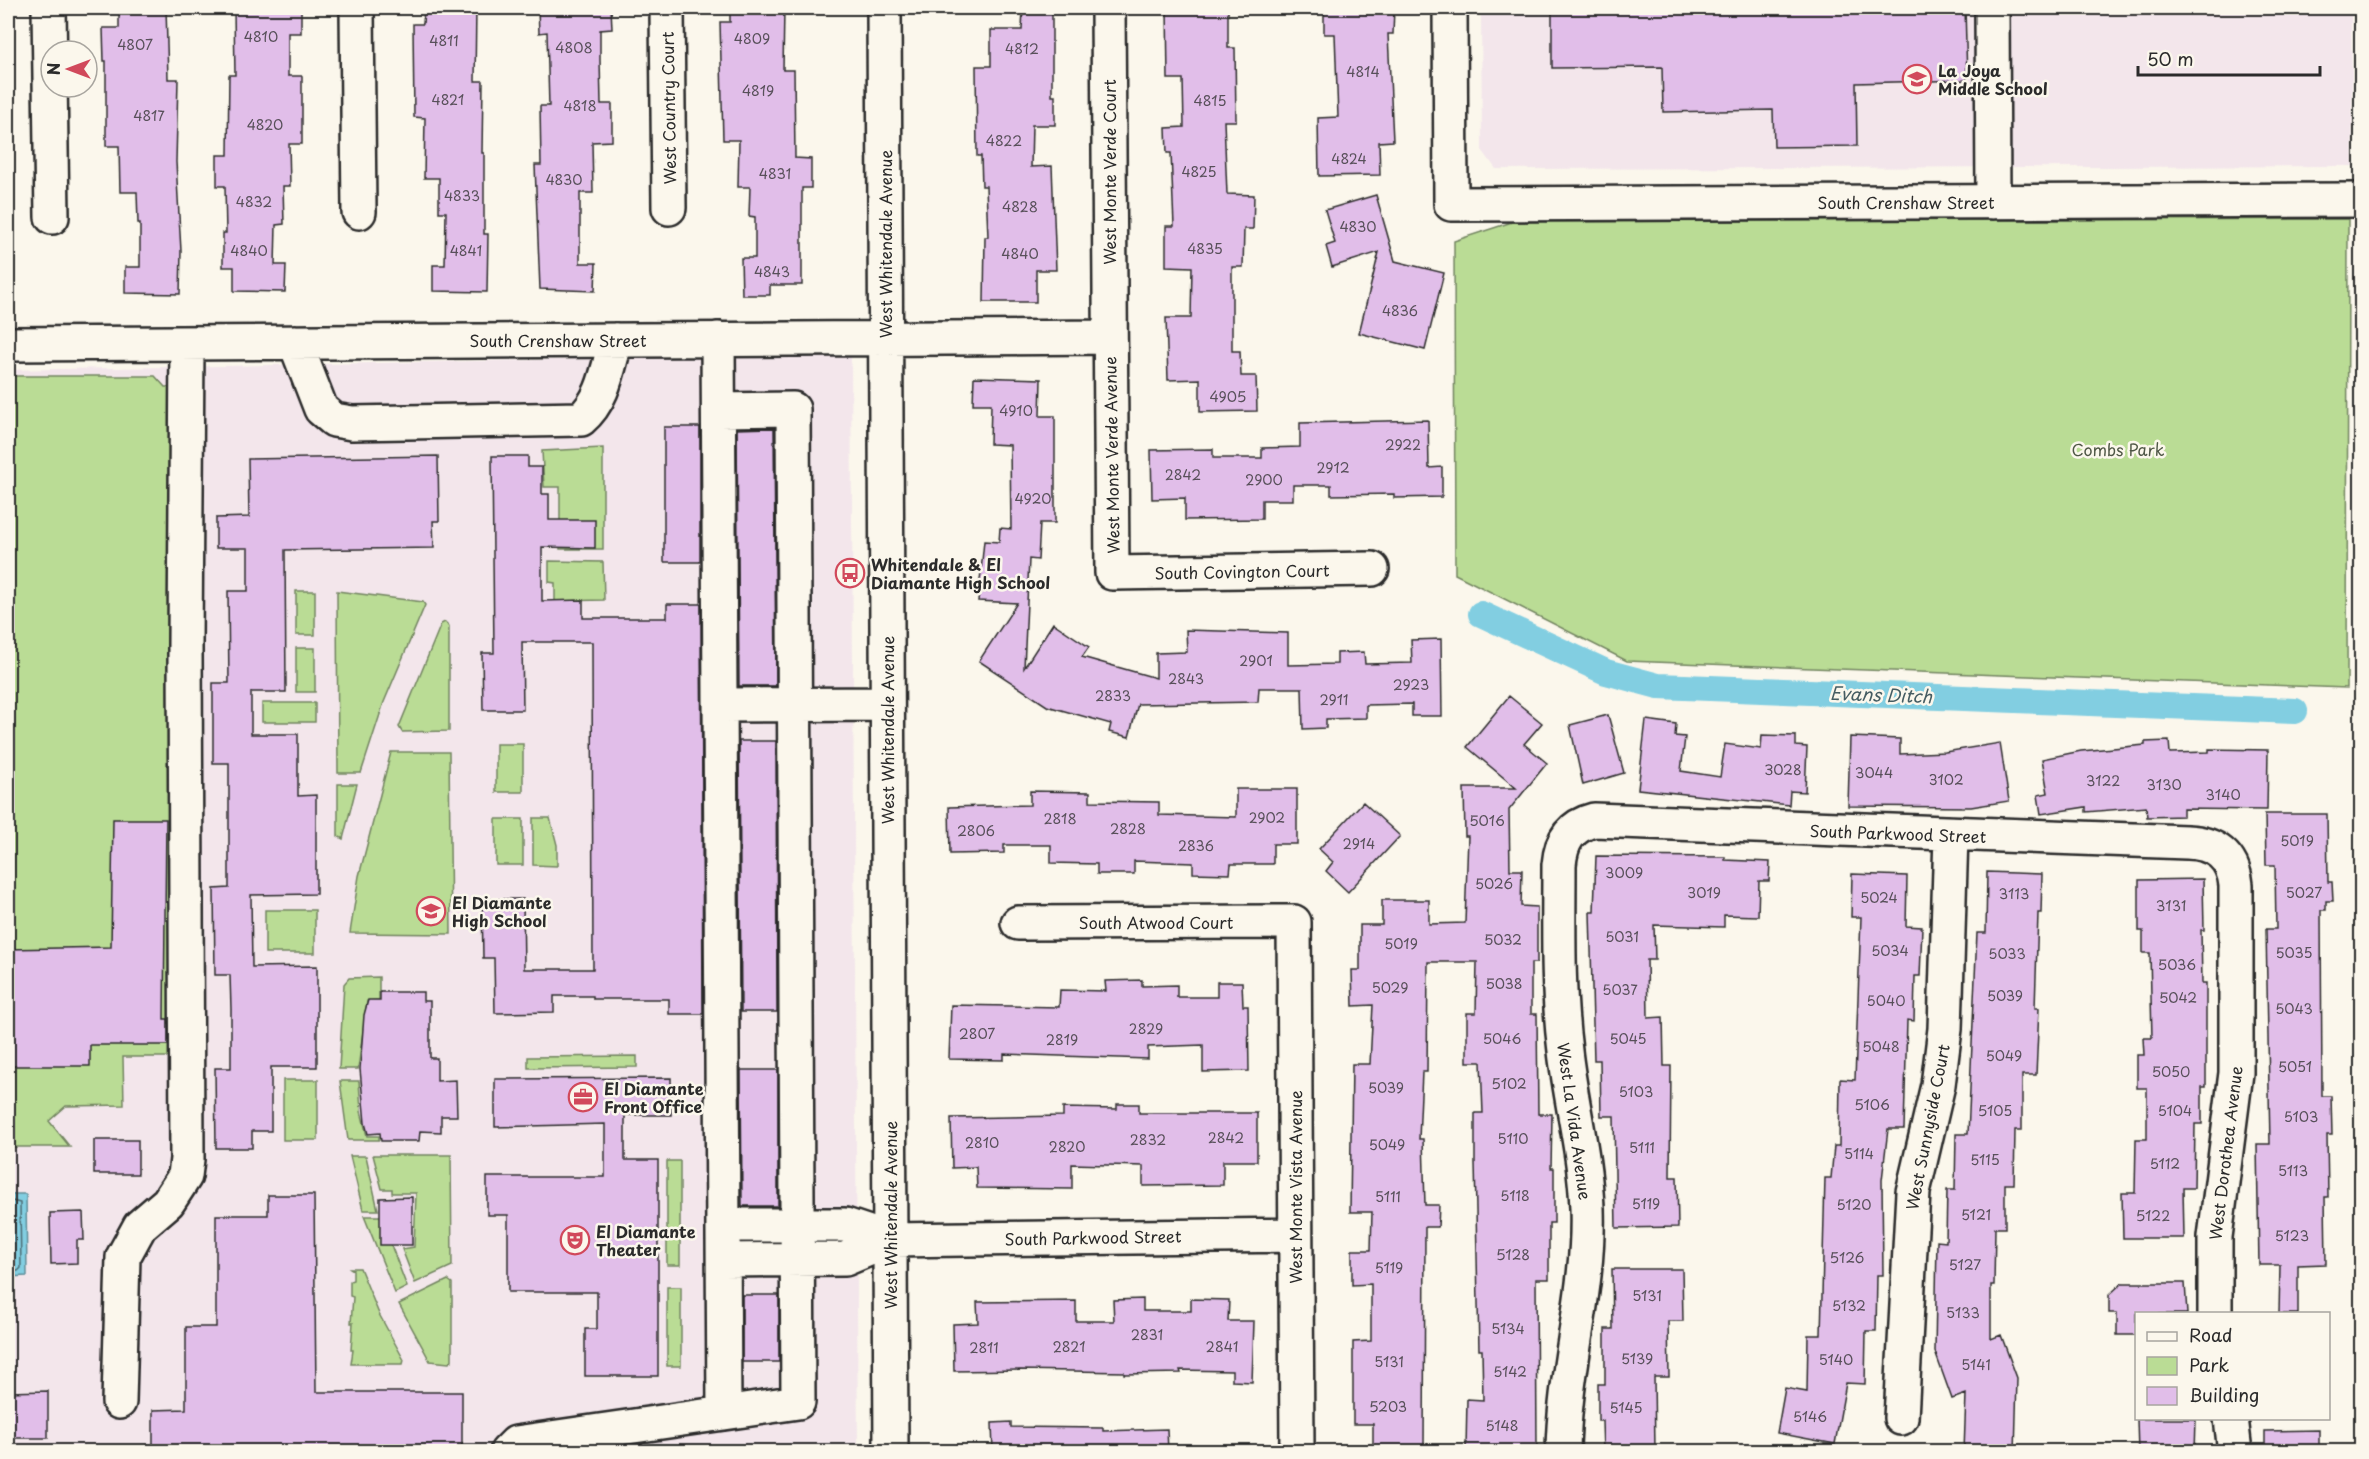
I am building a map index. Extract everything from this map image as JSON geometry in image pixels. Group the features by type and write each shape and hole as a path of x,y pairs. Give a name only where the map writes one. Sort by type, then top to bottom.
{"street":[{"path":"49,8 52,218"},
{"path":"357,8 359,212"},
{"name":"West Country Court","path":"667,8 669,208"},
{"name":"West Whitendale Avenue","path":"884,8 891,1452"},
{"name":"West Monte Verde Court","path":"1108,8 1109,336"},
{"name":"South Crenshaw Street","path":"1450,8 1451,204 2361,200"},
{"path":"1992,8 1993,202"},
{"name":"South Crenshaw Street","path":"8,344 1109,336"},
{"name":"West Monte Verde Avenue","path":"1109,336 1112,573"},
{"path":"718,339 724,1413"},
{"path":"295,342 321,410 334,420 352,423 581,419 591,411 604,385 616,340"},
{"path":"119,1402 123,1257 140,1226 168,1202 185,1176 187,1159 184,646 187,343"},
{"path":"507,1452 516,1443 798,1402 793,410 719,410"},
{"name":"South Covington Court","path":"1112,573 1372,569"},
{"path":"720,705 887,704"},
{"name":"South Parkwood Street","path":"1574,829 1588,822 1605,820 1951,835 2193,842 2211,846 2222,853"},
{"name":"West La Vida Avenue","path":"1563,1452 1567,1388 1584,1282 1587,1245 1584,1169 1567,1068 1560,989 1559,865 1564,839 1574,829"},
{"name":"West Sunnyside Court","path":"1901,1418 1913,1192 1936,1096 1945,1029 1951,835"},
{"name":"West Dorothea Avenue","path":"2216,1312 2215,1237 2232,1119 2237,1052 2236,885 2233,867 2222,853"},
{"name":"South Atwood Court","path":"1018,923 1294,922"},
{"name":"West Monte Vista Avenue","path":"1294,922 1298,1452"},
{"path":"724,1226 845,1225 890,1240"},
{"name":"South Parkwood Street","path":"890,1240 1295,1235"},
{"path":"724,1260 845,1259 890,1240"},
{"path":"2231,1420 2235,1452"}],"shaded area":[{"name":"La Joya Middle School","path":"1481,8 2351,8 2353,166 1496,169 1482,150"},
{"name":"El Diamante High School","path":"851,354 858,1451 8,1451 8,370"}],"green space":[{"name":"Combs Park","path":"2348,219 2347,688 1627,661 1455,574 1454,241 1512,222"},
{"path":"8,376 155,376 165,387 174,387 177,1057 123,1057 124,1105 66,1106 49,1121 70,1147 8,1147"},
{"path":"603,448 603,549 560,549 560,487 544,487 542,451"},
{"path":"549,561 603,562 604,600 555,601 555,583 549,582"},
{"path":"296,591 315,591 315,635 296,635"},
{"path":"337,591 423,602 425,605 384,702 361,773 338,773"},
{"path":"445,622 449,626 449,731 402,732 399,727 441,624"},
{"path":"296,648 315,648 315,692 296,692"},
{"path":"262,703 315,703 315,722 262,722"},
{"path":"496,744 523,744 523,792 496,792"},
{"path":"391,752 449,752 451,934 350,933 359,876"},
{"path":"338,784 357,784 343,839 338,836"},
{"path":"533,818 550,818 557,845 557,866 533,865"},
{"path":"496,819 523,819 523,865 496,865"},
{"path":"265,910 315,910 315,953 265,953"},
{"path":"379,977 379,1000 367,1001 358,1069 339,1069 344,984 349,978"},
{"path":"637,1056 637,1067 528,1068 528,1057"},
{"path":"283,1080 318,1080 318,1140 283,1140"},
{"path":"340,1081 359,1081 361,1111 367,1136 379,1136 379,1140 348,1140"},
{"path":"373,1155 451,1155 452,1266 415,1283 402,1249 414,1247 416,1193 392,1193 392,1189 382,1189"},
{"path":"350,1156 366,1156 378,1210 363,1210"},
{"path":"667,1161 680,1161 680,1265 667,1265"},
{"path":"364,1216 380,1216 407,1287 395,1293"},
{"path":"350,1268 360,1268 379,1314 404,1360 403,1364 351,1364 353,1297 350,1296 350,1281 353,1280 353,1270"},
{"path":"448,1280 452,1283 452,1360 449,1363 430,1361 399,1304"},
{"path":"667,1287 681,1287 681,1366 667,1366"}],"water":[{"path":"8,1194 26,1194 27,1276 8,1277"}],"building":[{"path":"119,8 166,8 168,79 178,79 176,162 181,251 180,294 125,293 125,267 140,267 140,223 138,223 137,192 120,192 119,146 106,146 106,61 104,61 103,28 119,28"},
{"path":"301,8 301,33 288,33 288,76 302,76 302,144 289,144 290,186 283,186 284,224 276,225 275,265 286,265 285,292 234,291 234,267 223,267 223,233 226,233 225,186 217,186 217,155 228,155 229,75 235,75 234,9"},
{"path":"424,8 476,8 475,81 483,81 482,153 484,153 484,234 488,234 487,292 433,291 433,265 445,265 446,212 439,212 439,178 424,178 425,118 414,117 413,24 423,24"},
{"path":"538,8 611,8 612,29 600,30 600,60 601,104 612,104 612,141 592,142 593,193 580,193 580,263 596,263 595,291 540,289 535,165 541,165 540,106 549,106 547,32 539,33"},
{"path":"730,8 784,8 783,70 794,70 795,158 811,159 811,188 802,188 802,285 770,285 770,295 742,295 741,258 755,258 755,217 749,216 750,187 738,187 739,140 723,140 720,22 730,22"},
{"path":"1023,8 1052,8 1052,96 1055,96 1055,125 1032,125 1031,167 1052,166 1056,270 1036,270 1036,302 984,302 985,237 988,237 986,186 982,186 981,156 977,156 976,66 991,66 991,30 1022,30"},
{"path":"1167,8 1228,8 1228,48 1235,48 1236,121 1224,121 1227,194 1254,195 1253,229 1244,229 1243,267 1232,267 1232,351 1240,351 1241,376 1256,376 1257,411 1200,412 1200,379 1168,380 1166,318 1191,318 1192,267 1166,266 1166,226 1174,226 1171,153 1167,153 1166,128 1184,127 1183,79 1168,79"},
{"path":"1324,8 1394,8 1393,34 1388,34 1393,141 1379,142 1380,175 1319,176 1318,118 1338,117 1335,34 1324,34"},
{"path":"1552,8 1965,8 1967,80 1856,83 1857,146 1774,147 1773,110 1663,112 1662,67 1552,68"},
{"path":"1376,195 1395,261 1444,273 1425,350 1359,333 1379,252 1332,267 1326,246 1335,243 1325,210"},
{"path":"974,377 1041,379 1040,416 1055,416 1055,523 1040,523 1038,560 1029,559 1024,668 1053,623 1089,647 1082,657 1156,678 1156,653 1187,652 1186,630 1288,633 1288,665 1337,664 1337,653 1364,652 1365,664 1412,663 1411,640 1441,639 1442,716 1412,716 1412,704 1366,705 1366,718 1326,719 1326,728 1303,729 1302,688 1259,688 1258,702 1138,704 1129,737 1109,732 1111,724 1047,706 979,661 1017,603 978,601 984,541 999,542 1000,528 1011,529 1010,445 990,444 991,404 973,404"},
{"path":"1428,420 1429,468 1442,467 1442,497 1394,498 1394,494 1331,495 1331,485 1293,485 1293,500 1262,500 1262,519 1185,520 1185,498 1152,499 1151,450 1213,449 1213,458 1262,458 1262,448 1300,447 1300,423"},
{"path":"664,427 700,427 700,562 664,562"},
{"path":"774,428 776,686 739,686 737,429"},
{"path":"438,456 439,521 433,521 434,548 285,550 286,692 251,692 251,734 298,734 298,796 316,795 316,894 251,895 252,967 317,966 317,1067 271,1067 271,1131 252,1131 252,1148 216,1148 215,1068 231,1068 231,1009 230,975 215,975 214,889 229,888 229,763 213,763 213,683 229,683 228,591 248,591 248,548 216,548 216,518 249,517 248,459"},
{"path":"492,456 528,456 528,467 542,467 542,494 549,494 549,520 595,520 595,548 542,547 542,601 583,600 583,618 667,618 667,604 701,604 703,1014 669,1014 669,999 593,999 593,996 554,996 554,1012 495,1013 494,958 483,958 482,899 523,899 524,969 593,969 592,642 522,642 523,710 483,710 482,653 494,653"},
{"path":"1509,696 1542,723 1524,744 1547,763 1509,810 1510,870 1522,870 1521,906 1537,907 1537,963 1531,963 1531,1014 1537,1014 1538,1114 1552,1114 1551,1168 1554,1168 1554,1223 1549,1223 1549,1279 1536,1279 1537,1450 1466,1449 1467,1399 1483,1400 1482,1350 1479,1350 1475,1162 1475,1113 1483,1113 1481,1062 1467,1062 1467,1013 1476,1013 1477,962 1428,962 1427,1072 1422,1072 1419,1139 1423,1139 1425,1205 1439,1205 1438,1227 1425,1227 1424,1449 1373,1449 1373,1424 1353,1424 1353,1342 1371,1341 1371,1284 1352,1285 1352,1250 1371,1250 1372,1212 1350,1212 1352,1064 1370,1064 1373,1005 1353,1006 1352,970 1360,970 1360,925 1382,925 1382,900 1429,900 1429,924 1465,923 1468,836 1465,836 1464,788 1516,788 1467,747"},
{"path":"1608,715 1624,773 1583,785 1570,725"},
{"path":"1646,720 1676,724 1675,736 1685,737 1681,771 1720,777 1725,744 1761,749 1762,735 1796,736 1796,746 1807,747 1805,792 1790,791 1789,805 1638,789"},
{"path":"1850,737 1900,739 1900,754 1945,752 2000,743 2009,801 1971,807 1848,806"},
{"path":"739,741 776,741 777,1012 741,1012"},
{"path":"2169,741 2170,753 2209,752 2209,749 2268,750 2267,810 2183,809 2183,816 2147,817 2146,807 2086,812 2086,807 2041,814 2038,795 2048,793 2042,759 2081,751"},
{"path":"1236,789 1297,789 1297,844 1273,844 1273,864 1231,864 1230,874 1193,873 1193,863 1134,861 1134,874 1097,874 1097,864 1051,863 1051,845 1004,845 1004,853 950,854 949,807 1030,805 1030,791 1090,792 1090,801 1159,802 1159,815 1236,817"},
{"path":"1363,802 1400,836 1348,892 1326,871 1333,862 1319,849"},
{"path":"2265,814 2327,814 2328,882 2332,882 2333,901 2326,901 2326,910 2321,910 2322,1096 2331,1096 2332,1135 2327,1135 2326,1264 2298,1265 2298,1312 2279,1312 2280,1265 2259,1265 2257,1144 2270,1144 2266,929 2276,929 2275,865 2266,865"},
{"path":"113,819 166,819 164,1019 168,1019 168,1045 90,1045 90,1066 8,1066 8,949 111,947"},
{"path":"1596,856 1725,857 1725,860 1770,862 1769,881 1759,881 1758,916 1724,915 1724,927 1654,925 1655,960 1647,960 1648,1018 1663,1017 1664,1066 1671,1066 1670,1177 1677,1177 1678,1227 1616,1228 1614,1116 1601,1116 1600,1060 1594,1060 1590,912 1594,912"},
{"path":"1987,872 2042,874 2041,913 2038,913 2035,1008 2039,1008 2036,1075 2022,1075 2022,1130 2015,1130 2014,1184 2005,1184 2005,1228 1995,1228 1994,1285 1991,1285 1991,1339 2001,1335 2017,1378 2015,1452 1964,1452 1966,1394 1952,1399 1935,1352 1937,1241 1946,1242 1947,1190 1955,1190 1956,1134 1968,1134 1977,933 1986,933"},
{"path":"1852,874 1907,876 1906,926 1922,927 1920,976 1915,976 1914,1021 1907,1020 1904,1129 1888,1129 1882,1180 1883,1275 1877,1275 1876,1331 1866,1331 1865,1384 1846,1383 1835,1444 1777,1433 1785,1388 1807,1392 1808,1335 1821,1335 1825,1178 1831,1178 1834,1146 1839,1146 1840,1079 1855,1080 1861,917 1851,917"},
{"path":"2203,879 2204,930 2201,930 2202,983 2206,983 2206,1087 2202,1087 2202,1124 2195,1124 2194,1188 2183,1188 2184,1238 2123,1238 2122,1193 2135,1193 2136,1139 2147,1139 2147,1088 2137,1088 2137,1055 2144,1055 2143,1038 2152,1038 2150,953 2143,953 2143,931 2139,931 2139,880"},
{"path":"1142,980 1142,986 1177,985 1177,997 1217,997 1217,982 1242,982 1243,1006 1248,1006 1249,1071 1203,1072 1203,1045 1148,1047 1148,1059 1004,1054 1004,1060 949,1059 951,1005 1059,1007 1060,990 1106,991 1105,981"},
{"path":"380,992 423,992 423,1001 430,1001 430,1058 437,1058 437,1081 456,1080 457,1116 441,1116 441,1132 420,1131 419,1141 381,1141 380,1133 368,1134 365,1123 360,1069 364,1015 368,1000 380,1000"},
{"path":"741,1070 778,1070 778,1206 742,1206"},
{"path":"671,1078 671,1115 625,1115 625,1160 658,1160 658,1376 585,1376 585,1329 597,1329 597,1292 508,1292 508,1215 487,1215 487,1177 605,1177 605,1124 495,1127 495,1079"},
{"path":"1117,1104 1139,1104 1139,1113 1257,1113 1257,1161 1223,1161 1223,1185 1143,1186 1143,1166 1072,1164 1072,1189 977,1188 976,1167 952,1168 951,1118 1063,1116 1063,1108 1117,1109"},
{"path":"94,1140 138,1140 138,1174 94,1174"},
{"path":"268,1195 314,1195 316,1392 462,1392 462,1452 153,1452 153,1410 186,1409 186,1327 216,1327 216,1215 268,1215"},
{"path":"412,1197 412,1245 380,1245 380,1198"},
{"path":"83,1212 84,1240 77,1240 77,1263 51,1264 50,1213"},
{"path":"1612,1269 1682,1269 1683,1321 1668,1321 1669,1377 1654,1377 1655,1452 1603,1452 1602,1421 1598,1421 1598,1384 1605,1384 1605,1329 1613,1329"},
{"path":"2122,1283 2185,1283 2187,1312 2135,1312 2135,1335 2117,1335 2117,1313 2109,1313 2109,1295"},
{"path":"742,1295 779,1295 779,1362 742,1362"},
{"path":"1143,1299 1143,1311 1191,1311 1191,1299 1229,1300 1228,1321 1254,1321 1252,1382 1232,1381 1232,1371 1180,1370 1181,1373 1124,1374 1124,1372 1020,1370 954,1371 953,1324 978,1323 977,1302 1076,1301 1076,1321 1114,1321 1113,1300"},
{"path":"48,1391 48,1438 8,1438 8,1392"},
{"path":"2137,1420 2196,1420 2195,1452 2138,1452"},
{"path":"1011,1422 1011,1427 1103,1428 1103,1431 1167,1429 1168,1452 993,1452 992,1423"},
{"path":"2319,1430 2319,1452 2265,1452 2265,1431"}],"waterway":[{"name":"Evans Ditch","path":"1481,614 1606,672 1658,686 2295,711"}],"place":[{"name":"La Joya Middle School","path":"1917,79"},
{"name":"Whitendale & El Diamante High School","path":"850,573"},
{"name":"El Diamante High School","path":"431,911"},
{"name":"El Diamante Front Office","path":"583,1097"},
{"name":"El Diamante Theater","path":"575,1240"}]}
